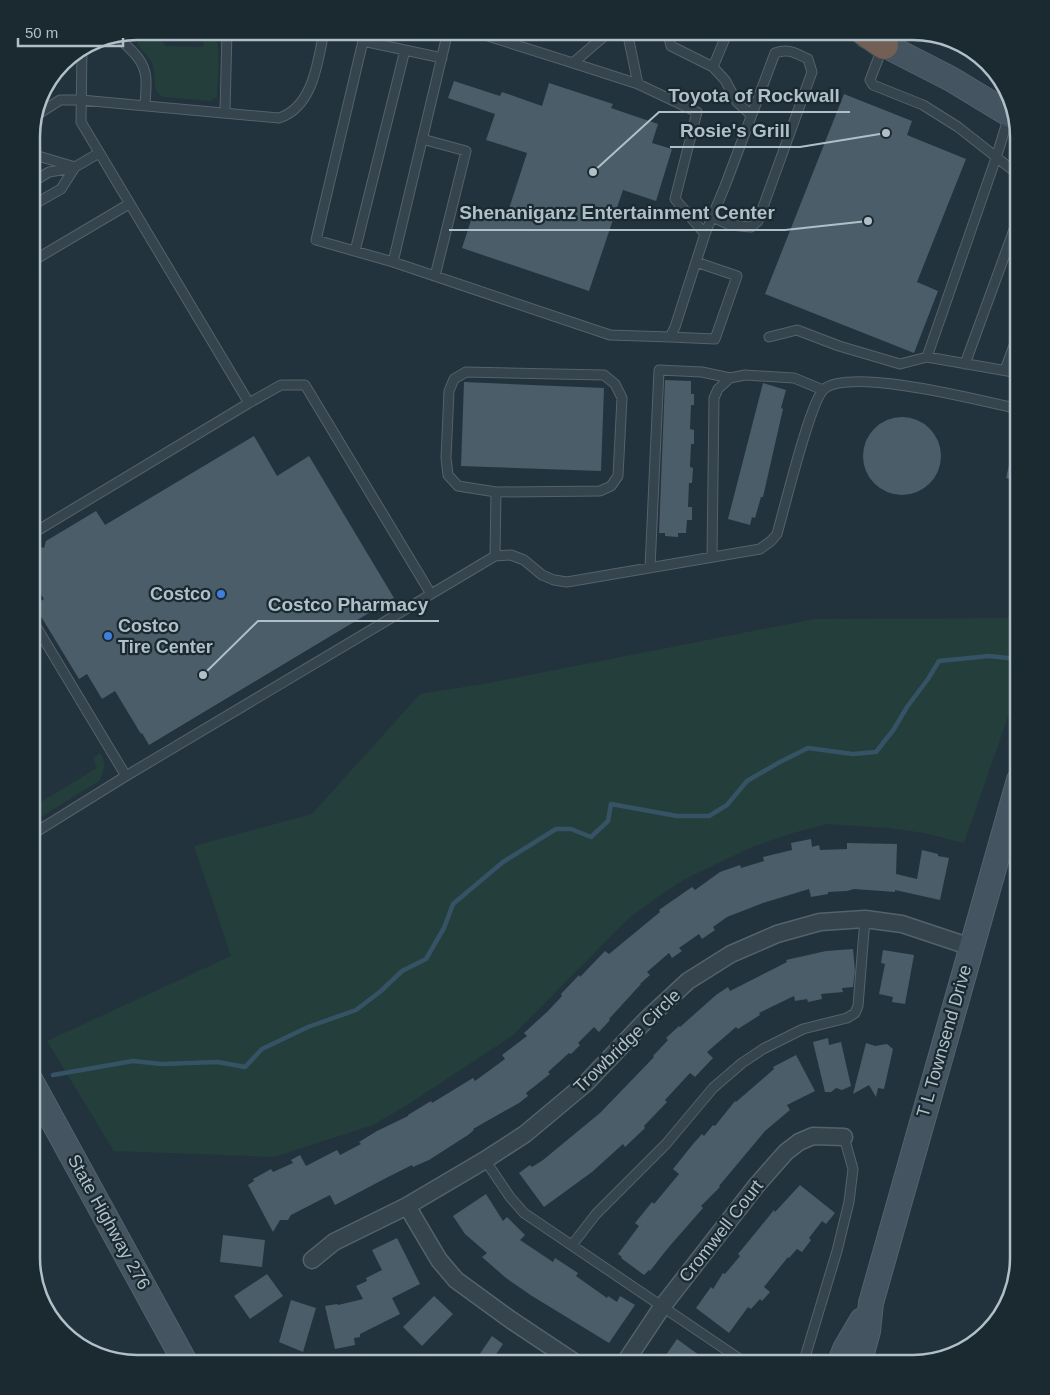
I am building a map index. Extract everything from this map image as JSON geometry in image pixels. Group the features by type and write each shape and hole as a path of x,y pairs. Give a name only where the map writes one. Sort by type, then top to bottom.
{"street":[{"path":"878,40 951,79 1007,112"},
{"name":"T L Townsend Drive","path":"861,1355 868,1331 871,1303 1010,811"},
{"name":"Trowbridge Circle","path":"312,1260 334,1242 407,1206 486,1160 525,1134 586,1083 688,981 731,954 777,934 820,922 865,919 902,924 971,947"},
{"name":"State Highway 276","path":"40,1097 181,1355"},
{"name":"Cromwell Court","path":"630,1355 662,1307 756,1186 786,1152 798,1142 813,1136 844,1137"},
{"path":"407,1206 439,1260 456,1280 564,1355"},
{"name":"T L Townsend Drive","path":"843,1355 871,1303"}],"lane":[{"path":"224,112 227,40"},
{"path":"43,111 60,100 81,100 279,118 297,108 312,82 322,40"},
{"path":"392,262 446,40"},
{"path":"500,40 638,84 697,112 675,199 705,234"},
{"path":"573,63 600,40"},
{"path":"629,40 638,84"},
{"path":"669,40 671,46 713,67 726,80 736,102 751,115"},
{"path":"713,67 724,40"},
{"path":"874,40 870,80 874,85 923,105 958,127 1010,168"},
{"path":"121,41 142,64 146,73 144,105"},
{"path":"442,58 363,41 316,240 392,262 610,335 714,339 736,276 696,262"},
{"path":"355,251 404,50"},
{"path":"670,337 675,327 705,234 775,53 783,50 794,52 808,59 812,72 758,221 750,227 730,225 712,217"},
{"path":"82,57 81,122 249,403"},
{"path":"927,357 1009,122"},
{"path":"422,139 466,151 435,276"},
{"path":"40,177 49,172 75,167 99,153"},
{"path":"40,157 75,167"},
{"path":"40,201 61,189 75,167"},
{"path":"40,257 129,204"},
{"path":"964,364 1010,240"},
{"path":"769,338 797,330 839,346 900,364 927,357 1010,371"},
{"path":"1004,370 1010,355"},
{"path":"650,568 659,370 702,372 730,378 745,376 794,378 823,390"},
{"path":"466,372 604,375 615,384 622,398 618,476 611,486 600,492 496,492 458,486 448,475 446,458 449,391 454,379 466,372"},
{"path":"712,557 714,398 718,389 730,378"},
{"path":"40,829 495,556 511,555 524,560 542,575 554,580 567,582 760,549 777,534 809,422 823,390 834,384 852,381 890,383 1010,407"},
{"path":"40,529 282,385 305,385 431,594"},
{"path":"495,556 496,492"},
{"path":"40,633 126,776"},
{"path":"572,1245 596,1214 666,1144 713,1088 742,1063 762,1049 803,1028 847,1018 855,1013 858,1006 865,919"},
{"path":"806,1355 837,1251 849,1202 853,1169 844,1137"},
{"path":"486,1160 510,1198 524,1213 734,1355"}],"green space":[{"path":"138,40 162,40 165,46 202,47 204,45 202,40 216,40 218,47 217,97 210,101 164,97 155,88 152,62 137,42"},
{"path":"1010,618 1010,711 964,843 924,833 888,828 827,824 752,847 687,878 663,893 629,918 512,1036 404,1107 373,1125 274,1157 114,1151 47,1041 231,956 194,846 312,814 420,694 489,683 814,619"},
{"path":"100,753 104,759 104,767 99,781 40,817 40,803 97,768 93,758"}],"building":[{"path":"454,81 500,96 502,92 542,106 549,83 613,104 611,108 658,124 652,143 672,149 656,201 623,190 589,291 462,248 474,211 505,221 527,153 486,140 495,114 448,98"},
{"path":"844,94 912,121 907,135 966,159 917,282 938,291 914,353 765,294"},
{"path":"665,380 691,381 691,394 694,394 694,405 691,405 690,429 694,430 694,444 691,444 690,467 693,468 692,483 689,483 688,507 692,507 692,520 687,520 686,533 678,533 678,537 665,536 665,533 659,533"},
{"path":"464,382 604,388 601,471 461,466"},
{"path":"763,383 786,390 763,497 761,497 755,518 752,517 750,525 728,519"},
{"path":"894,417 910,417 924,423 935,434 941,448 941,464 935,478 924,489 910,495 894,495 880,489 869,478 863,464 863,448 869,434 880,423"},
{"name":"Costco","path":"254,436 277,476 309,456 394,598 149,745 115,691 102,699 87,674 79,679 40,615 40,601 44,599 40,593 40,547 44,548 46,541 96,511 105,525"},
{"path":"1010,461 1010,479 1006,478"},
{"path":"811,839 812,847 819,845 820,850 847,849 847,843 897,844 896,874 917,879 922,850 949,858 940,900 895,890 895,892 854,889 828,892 828,894 811,897 809,889 763,903 727,917 713,927 715,930 702,939 699,934 679,948 682,951 672,958 669,953 647,972 650,975 599,1032 594,1027 578,1043 580,1045 548,1072 550,1074 526,1093 528,1096 519,1103 473,1129 468,1135 429,1160 413,1167 412,1165 335,1205 330,1195 291,1215 288,1220 280,1220 273,1232 248,1185 254,1181 253,1179 271,1169 273,1172 293,1163 291,1160 300,1155 306,1166 337,1150 340,1155 361,1144 359,1142 377,1131 408,1116 431,1101 432,1103 473,1078 475,1081 505,1059 502,1055 527,1036 524,1033 548,1011 579,975 580,977 605,951 609,954 660,912 659,910 692,887 695,890 720,872 740,865 741,868 764,861 763,857 792,850 791,843"},
{"path":"853,949 855,971 853,987 842,988 843,992 821,994 822,999 808,1002 807,999 795,1001 794,996 759,1013 760,1015 738,1029 736,1027 707,1052 713,1058 695,1077 690,1073 665,1100 667,1102 644,1126 645,1128 625,1147 623,1144 592,1172 544,1207 519,1173 530,1165 532,1167 543,1160 600,1113 654,1057 668,1040 666,1038 716,995 728,987 730,991 787,962 786,960 826,951"},
{"path":"883,950 914,955 905,1004 892,1002 893,997 879,994 885,964 881,963"},
{"path":"828,1038 829,1045 841,1042 851,1086 842,1090 836,1088 831,1092 825,1092 813,1042"},
{"path":"866,1043 875,1046 887,1044 893,1049 884,1089 878,1088 876,1097 869,1085 853,1094"},
{"path":"796,1055 815,1091 787,1105 790,1110 765,1131 720,1187 701,1206 703,1208 650,1271 644,1275 621,1258 618,1254 639,1226 635,1223 679,1174 673,1169 693,1144 702,1134 704,1136 713,1125 715,1126 735,1101 774,1069 773,1067"},
{"path":"800,1185 835,1213 826,1224 822,1221 809,1238 811,1240 802,1252 797,1249 788,1257 764,1287 770,1292 751,1309 748,1307 729,1333 696,1308 711,1287 713,1289 723,1273 725,1274 740,1256 738,1254 774,1210 775,1212"},
{"path":"486,1194 503,1221 507,1217 525,1235 520,1240 553,1262 555,1258 578,1273 576,1276 607,1298 608,1296 617,1302 620,1296 635,1305 609,1343 532,1296 506,1278 482,1257 487,1253 465,1234 453,1216"},
{"path":"223,1235 265,1240 262,1267 220,1262"},
{"path":"397,1238 420,1284 392,1298 400,1314 360,1334 360,1337 354,1338 355,1345 335,1349 325,1306 363,1299 356,1286 367,1281 366,1278 382,1270 372,1250"},
{"path":"267,1274 283,1296 250,1319 234,1296"},
{"path":"434,1296 453,1314 422,1346 403,1327"},
{"path":"291,1300 316,1308 303,1352 279,1342"},
{"path":"492,1336 503,1344 496,1355 479,1355"},
{"path":"677,1339 699,1355 666,1355"}],"waterway":[{"path":"53,1075 133,1061 161,1064 218,1062 245,1067 262,1049 308,1027 356,1010 381,991 402,971 426,959 444,928 453,904 503,862 556,829 571,829 591,837 608,821 611,804 677,816 709,816 727,805 747,781 808,748 853,754 876,752 894,729 939,661 989,656 1010,658"}],"place":[{"name":"Rosie's Grill","path":"886,133"},
{"name":"Toyota of Rockwall","path":"593,172"},
{"name":"Shenaniganz Entertainment Center","path":"868,221"},
{"name":"Costco","path":"221,594"},
{"name":"Costco Tire Center","path":"108,636"},
{"name":"Costco Pharmacy","path":"203,675"}]}
